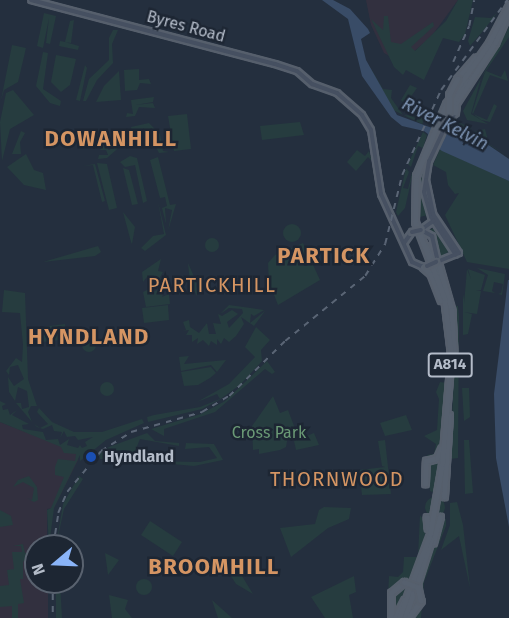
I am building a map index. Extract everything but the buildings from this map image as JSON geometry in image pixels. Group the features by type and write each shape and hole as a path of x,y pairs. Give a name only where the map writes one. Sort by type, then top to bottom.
{"main road":[{"name":"Byres Road","path":"31,0 227,50 299,72 312,84 331,90 360,113 371,130 380,192 399,227 405,244"},
{"name":"A814","path":"439,488 451,343 444,298 414,217 414,182 451,95 489,43 509,5"},
{"name":"A814","path":"452,116 495,43 509,12"},
{"name":"A814","path":"440,120 509,12"},
{"name":"A814","path":"452,116 450,93 457,79 489,43"},
{"path":"438,225 433,221 425,188 426,171 452,116"},
{"name":"A814","path":"400,618 413,593 422,568 431,531 449,415 454,351 448,302 417,214 418,177 426,150"},
{"path":"425,188 438,225 458,254 425,267"},
{"path":"422,229 433,221"},
{"path":"399,227 412,232 438,225"},
{"path":"422,229 433,238 437,262 452,310 454,351"},
{"path":"412,232 405,244 412,262 425,267 431,273 438,289 451,343"},
{"path":"425,484 426,461 435,459 441,450 447,400"},
{"path":"444,497 449,415"},
{"path":"422,568 427,517"},
{"path":"422,568 440,517"},
{"name":"A814","path":"400,618 422,568"},
{"path":"404,582 418,587 421,601 400,618 391,593 404,582"}],"shaded area":[{"path":"366,0 458,0 431,37 405,59 396,60 384,53 371,25"},
{"path":"0,422 77,452 78,460 54,508 47,509 47,534 24,534 24,594 48,594 48,618 0,618"}],"green space":[{"path":"458,0 473,0 465,34 459,42 443,38 424,80 406,70 403,75 394,67 371,19 383,30 384,16 388,16 391,42 401,44 433,22 434,26 411,47 415,51 446,21"},
{"path":"44,13 56,16 50,44 46,43 49,18 43,48 37,46"},
{"path":"497,13 470,46 468,41 475,17 491,18"},
{"path":"74,20 71,43 65,42 70,21"},
{"path":"509,27 509,37 481,77"},
{"path":"113,30 118,30 112,44 113,63 97,80 86,101 83,101 89,79 109,60 109,38"},
{"path":"60,41 79,46 78,50 59,46"},
{"path":"12,45 26,48 18,82 4,90 1,100"},
{"path":"43,52 48,53 43,89 61,101 60,106 50,103 36,86"},
{"path":"56,55 76,59 70,85 61,92 51,82"},
{"path":"85,65 87,68 80,101 76,100"},
{"path":"369,65 383,89 392,90 391,98 403,115 393,110"},
{"path":"139,69 139,80 149,79 151,84 140,83 137,90 125,91 124,70"},
{"path":"505,70 508,81 490,75 473,114 486,71 501,77"},
{"path":"119,71 121,100 96,102 104,86"},
{"path":"481,78 471,114 488,124 467,120 463,111"},
{"path":"410,85 417,88 405,105 401,100"},
{"path":"13,90 34,115 10,129 2,161 0,122 6,93"},
{"path":"154,97 153,102 135,105 153,103 155,108 139,107 135,116 126,117 127,113 133,114 131,100"},
{"path":"494,104 497,106 490,122 481,120 474,114 487,120"},
{"path":"187,114 191,149 174,151 168,116"},
{"path":"403,115 420,116 425,119 422,124"},
{"path":"300,122 304,135 262,140 260,126"},
{"path":"458,122 471,128 470,132 462,130 468,133 485,129 489,144 509,157 480,139 452,134 457,130 447,132"},
{"path":"149,123 160,134 163,151 169,152 159,153 148,131 137,131 144,132 145,139 133,138 131,127"},
{"path":"21,131 25,133 20,142 21,154 12,154"},
{"path":"423,132 427,135 423,148 418,146 411,167 408,164"},
{"path":"117,134 123,134 124,143 107,158 98,159 99,155 108,155 106,150 100,150 107,139 116,137 104,145 109,150 122,142"},
{"path":"431,149 422,183 429,215 419,217 419,178"},
{"path":"440,149 509,181 509,269 467,262 445,215 459,193 455,194 448,185 446,172 433,165"},
{"path":"357,150 365,156 369,151 372,161 368,157 356,171 347,162"},
{"path":"26,154 34,170 43,173 46,190 24,185 7,167"},
{"path":"130,156 137,158 147,201 143,203 135,165 125,167 120,162"},
{"path":"158,157 170,205 176,204 168,231 172,210 165,208 166,224 162,208 167,206 165,197 160,198 150,160"},
{"path":"97,163 107,164 117,208 109,210"},
{"path":"95,164 105,201 102,202 93,165 83,166"},
{"path":"123,168 129,170 138,204 132,205"},
{"path":"406,168 409,172 403,188 408,189 412,173 412,177 405,208 398,216 396,212"},
{"path":"158,202 166,235 145,251 141,248 153,236 164,234"},
{"path":"123,212 135,227 132,244 131,242"},
{"path":"292,224 298,227 301,233 298,239 292,242 286,239 283,233 286,227"},
{"path":"436,227 451,250 441,257 429,230"},
{"path":"212,238 217,240 219,245 217,250 212,252 207,250 205,245 207,240"},
{"path":"303,243 320,280 278,305 269,282 268,263 275,255"},
{"path":"98,246 101,252 95,256 43,262"},
{"path":"161,259 158,271 163,272 159,279 167,276 168,281 155,283 152,276 150,281 147,277 143,282 142,272"},
{"path":"188,263 196,281 197,296 190,283"},
{"path":"477,268 505,274 502,295 498,294 501,293 503,284 494,282 492,291 495,293 483,291 488,275"},
{"path":"467,269 471,279 468,269 485,275 481,290 476,290 481,291 477,314 464,312 472,314 468,334 463,335 463,299 464,294 464,304"},
{"path":"149,289 151,293 159,289 164,291 162,297 169,294 170,304 146,307 143,292"},
{"path":"4,290 25,293 28,379 37,406 31,406 28,412 32,422 16,403 21,403 22,409 29,407 27,391 18,387 15,401 9,392 8,377 14,386 24,379 18,365 10,367 9,375 6,371 16,358 22,362 23,345 20,313 2,312"},
{"path":"168,305 169,320 144,323 142,308"},
{"path":"229,305 264,310 254,316 251,314 250,323 265,311 254,326 241,317 244,324 236,336 229,342 224,338 221,344 217,339 217,345 211,341 209,346 203,340 197,344 198,338 192,342 192,335 186,335 189,330 182,331 186,330 183,322 189,320 190,327 199,333 207,323 209,334 216,334 213,323 221,324 218,314 222,316 232,310 238,314 227,322 229,328 243,313 242,309 229,308 220,314"},
{"path":"453,306 458,306 459,316 458,458 450,459 456,336"},
{"path":"65,324 66,333 59,334 60,340 42,342 42,327"},
{"path":"256,327 270,340 261,350 262,361 240,385 219,400 202,409 148,422 147,417 200,407 220,399 217,394 197,402 229,384 255,357 245,347"},
{"path":"86,338 92,338 96,345 92,352 86,352 82,348 82,342"},
{"path":"189,356 184,364 226,360 217,372 211,365 181,371 179,357"},
{"path":"267,361 275,372 272,374 265,369 215,412 164,429 164,436 151,429 201,414 225,401"},
{"path":"211,367 216,373 210,378 198,385 184,386 181,372"},
{"path":"107,382 112,384 114,389 112,394 107,396 102,394 100,389 102,384"},
{"path":"440,382 447,383 435,493 430,491 427,455 434,454 436,444 424,436 437,430 439,399 436,392"},
{"path":"462,388 469,388 470,417 464,421"},
{"name":"Cross Park","path":"273,396 280,413 288,410 296,431 288,436 286,447 259,454 259,449 253,450 252,426"},
{"path":"0,401 6,404 2,406 3,410 8,409 10,415 17,410 12,415 29,424 22,425 23,429 43,432 46,440 58,439 60,445 69,439 67,445 78,448 80,445 82,448 87,446 85,442 93,437 78,440 75,436 67,437 64,431 60,438 62,432 54,431 52,425 40,428 48,424 37,412 39,408 52,422 74,432 102,432 142,419 144,423 106,440 80,461 80,455 54,508 51,534 48,534 47,510 51,508 64,477 55,475 55,467 58,459 75,461 76,454 64,453 61,447 0,422"},
{"path":"406,415 412,430 385,436 380,423"},
{"path":"147,433 155,441 179,443 179,446 140,439 131,461 100,459 99,454 109,447"},
{"path":"314,433 319,445 296,450 294,441"},
{"path":"385,440 391,494 362,495 359,470 385,467 382,466 378,441"},
{"path":"464,440 469,440 473,493 465,494"},
{"path":"186,443 214,444 223,460 194,466 139,461 200,462 217,458 209,447 185,449"},
{"path":"29,476 37,487 38,500 34,502 27,498 32,500 34,488 23,482 13,487 18,480"},
{"path":"79,476 83,479 64,509 58,534 63,504"},
{"path":"435,497 442,500 445,507 442,514 435,517 428,514 425,507 428,500"},
{"path":"457,502 463,525 470,588 459,536 441,550 450,525 450,503"},
{"path":"324,507 351,508 349,519 328,528 291,557 280,528 315,524 319,510"},
{"path":"0,510 11,516 13,525 0,527"},
{"path":"420,515 427,525 420,557 412,581 399,582 391,588 387,618 389,576 398,577 403,572 404,557 418,557"},
{"path":"441,518 446,519 446,526 424,582 421,618 409,618 422,602 419,587"},
{"path":"150,521 182,542 173,556 141,535"},
{"path":"23,544 24,548 23,579 20,579 24,603 18,604 18,618 12,618 12,606 0,607 0,586 9,585 7,570 14,569 12,552 22,552 21,546 13,546"},
{"path":"105,553 119,560 108,575"},
{"path":"227,570 242,576 253,594 236,584"},
{"path":"354,576 356,592 349,595 353,618 325,618 311,597"},
{"path":"144,579 150,581 152,587 150,593 144,595 138,593 136,587 138,581"},
{"path":"404,584 410,585 393,618 395,588"},
{"path":"56,594 61,594 62,618 56,618"},
{"path":"109,595 128,600 125,609 132,618 112,618"},
{"path":"212,600 232,618 218,618"}],"water":[{"name":"River Kelvin","path":"322,0 333,0 350,9 368,29 370,33 361,39 366,60 397,115 459,138 484,142 509,159 509,181 442,151 427,140 428,134 424,131 402,126 391,117 362,76 348,19"},
{"path":"508,280 509,527 496,458 494,394"}],"railway":[{"path":"453,62 469,26 474,0"},
{"path":"55,534 58,513 67,492 101,451 131,432 202,412 229,396 285,341 365,276 385,244 402,175 441,90 507,0"},
{"path":"53,594 53,618"}],"place":[{"name":"Hyndland","path":"91,457"}],"district":[{"name":"DOWANHILL","path":"111,139"},
{"name":"PARTICK","path":"324,256"},
{"name":"PARTICKHILL","path":"212,285"},
{"name":"HYNDLAND","path":"89,337"},
{"name":"THORNWOOD","path":"337,479"},
{"name":"BROOMHILL","path":"214,567"}]}
